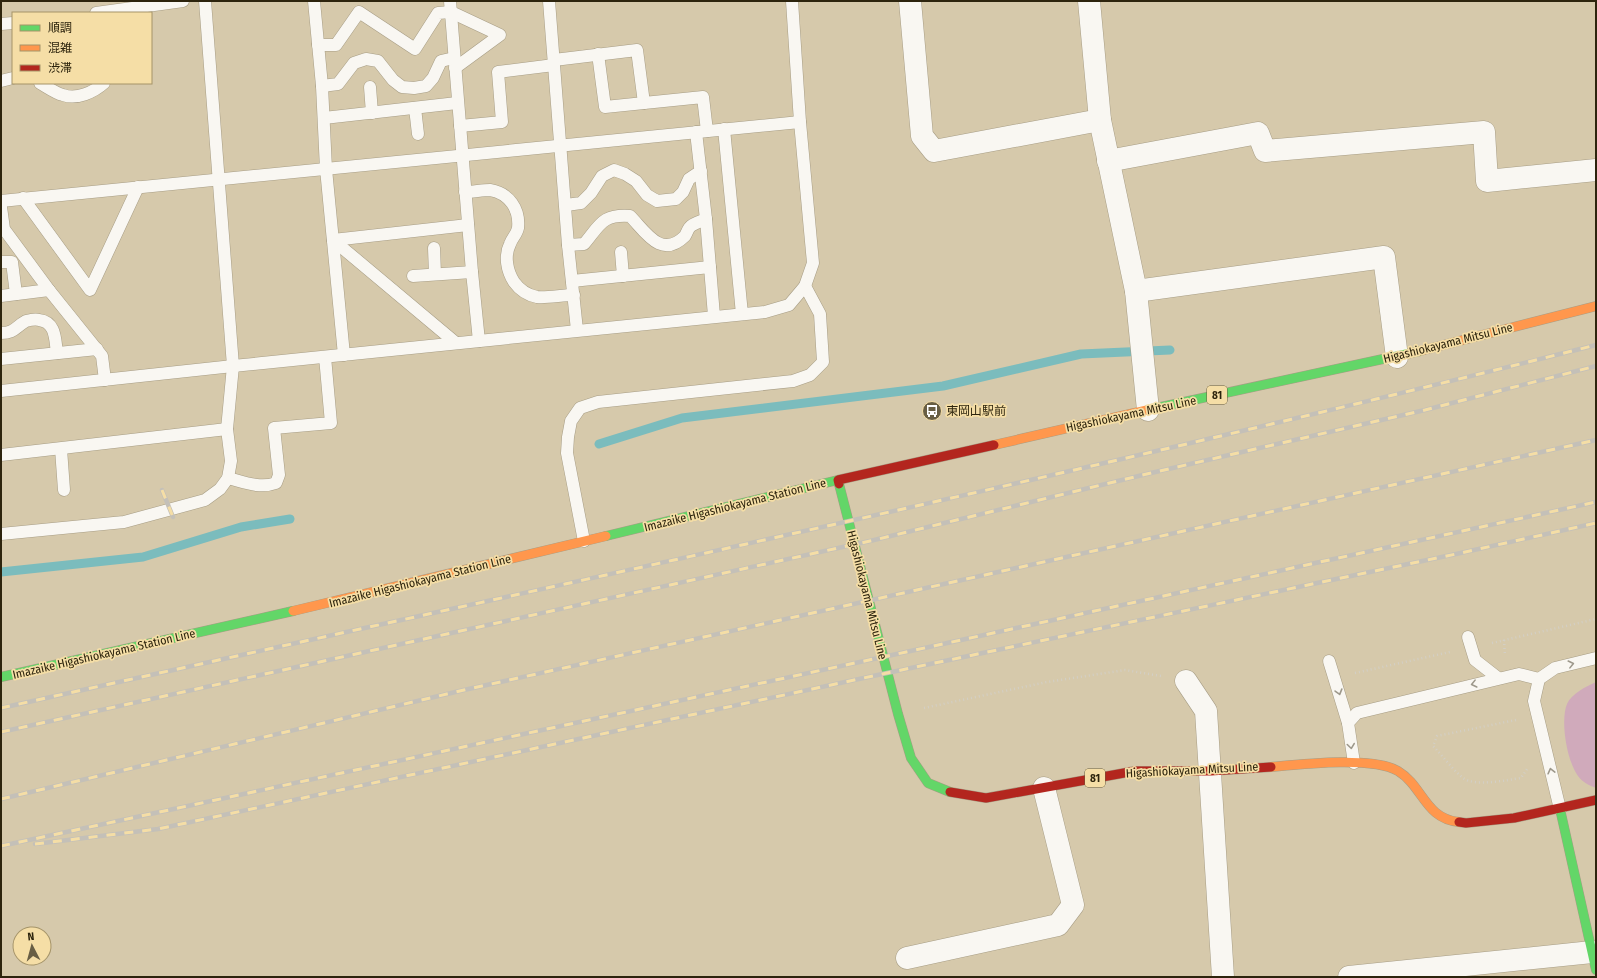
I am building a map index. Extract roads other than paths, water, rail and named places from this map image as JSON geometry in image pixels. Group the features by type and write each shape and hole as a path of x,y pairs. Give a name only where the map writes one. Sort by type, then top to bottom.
{"main road":[{"name":"Higashiokayama Mitsu Line","path":"1596,306 1398,357 1148,410 838,480 898,714 911,758 928,783 954,794 986,798 1135,771 1211,771 1333,762 1381,765 1398,770 1411,782 1433,811 1444,819 1455,822 1466,823 1514,818 1596,800"},
{"name":"Imazaike Higashiokayama Station Line","path":"1,677 271,616 838,480"},
{"path":"1560,809 1594,961"}],"street":[{"path":"910,1 922,136 934,151 1100,120"},
{"path":"1089,1 1100,120 1136,292 1148,410"},
{"path":"1108,161 1258,133 1265,151 1484,132 1487,181 1596,170"},
{"path":"1136,292 1384,257 1398,357"},
{"path":"1186,681 1206,711 1224,977"},
{"path":"907,958 1058,925 1073,905 1044,788"},
{"path":"1349,977 1594,961"}],"lane":[{"path":"114,12 183,1"},
{"path":"1,534 124,522 205,500 220,489 228,478 232,461 227,429 233,366 205,1"},
{"path":"314,1 322,86 326,168 344,355"},
{"path":"548,1 566,205 568,245 577,330"},
{"path":"1,391 577,330 765,312 789,305 805,286 813,263 800,122 792,1"},
{"path":"318,46 336,45 359,12 415,48 438,13 450,6"},
{"path":"450,6 479,341"},
{"path":"322,86 338,84 354,63 366,59 378,61 393,80 402,87 414,88 426,86 433,78 441,61 454,63 500,35 450,6"},
{"path":"1,24 12,23"},
{"path":"460,126 502,122 498,72 598,54 637,50 644,103"},
{"path":"598,54 605,107 704,97 701,171 714,316"},
{"path":"1,81 12,78"},
{"path":"42,84 64,96 80,96 97,89 103,84"},
{"path":"370,87 372,113"},
{"path":"324,118 458,103"},
{"path":"415,108 418,134"},
{"path":"1,201 800,122"},
{"path":"724,129 742,314"},
{"path":"566,205 581,203 591,193 602,176 614,170 625,174 636,181 647,195 657,201 676,199 683,192 689,179 701,171"},
{"path":"23,198 90,290 138,187"},
{"path":"465,192 489,190 502,193 515,206 518,228 515,237 510,244 507,267 511,278 518,288 537,297 574,294"},
{"path":"1,207 2,229 102,356 105,380"},
{"path":"568,245 584,244 604,220 616,215 630,216 648,238 656,244 667,245 679,241 686,235 691,226 706,219"},
{"path":"333,240 468,226"},
{"path":"333,240 456,343"},
{"path":"434,248 435,274"},
{"path":"621,252 623,276"},
{"path":"1,262 12,262 16,294"},
{"path":"572,281 710,267"},
{"path":"413,276 472,272"},
{"path":"584,541 567,453 571,421 580,408 598,402 793,381 810,375 823,362 820,314 805,286"},
{"path":"1,296 49,290"},
{"path":"1,333 9,333 28,320 38,319 45,321 51,326 54,333 57,353"},
{"path":"1,359 97,349"},
{"path":"228,478 257,485 267,486 276,483 279,474 274,428 332,423 325,357"},
{"path":"1,455 227,429"},
{"path":"61,449 64,490"},
{"path":"1468,637 1475,660 1502,677"},
{"path":"1560,809 1534,701 1539,679 1555,668 1596,658"},
{"path":"1329,661 1348,723 1354,763"},
{"path":"1348,723 1357,713 1502,677 1518,674 1539,679"}],"waterway":[{"path":"599,444 682,418 943,386 1081,354 1170,350"},
{"path":"1,572 143,557 241,527 290,519"}],"railway":[{"path":"1,708 999,487 1397,394 1596,345"},
{"path":"1,732 870,541 1151,473 1425,410 1596,366"},
{"path":"1,799 464,690 1596,440"},
{"path":"162,490 173,517"},
{"path":"1,846 1596,502"},
{"path":"35,844 158,829 1596,523"}],"place":[{"name":"東岡山駅前","path":"932,411"}]}
